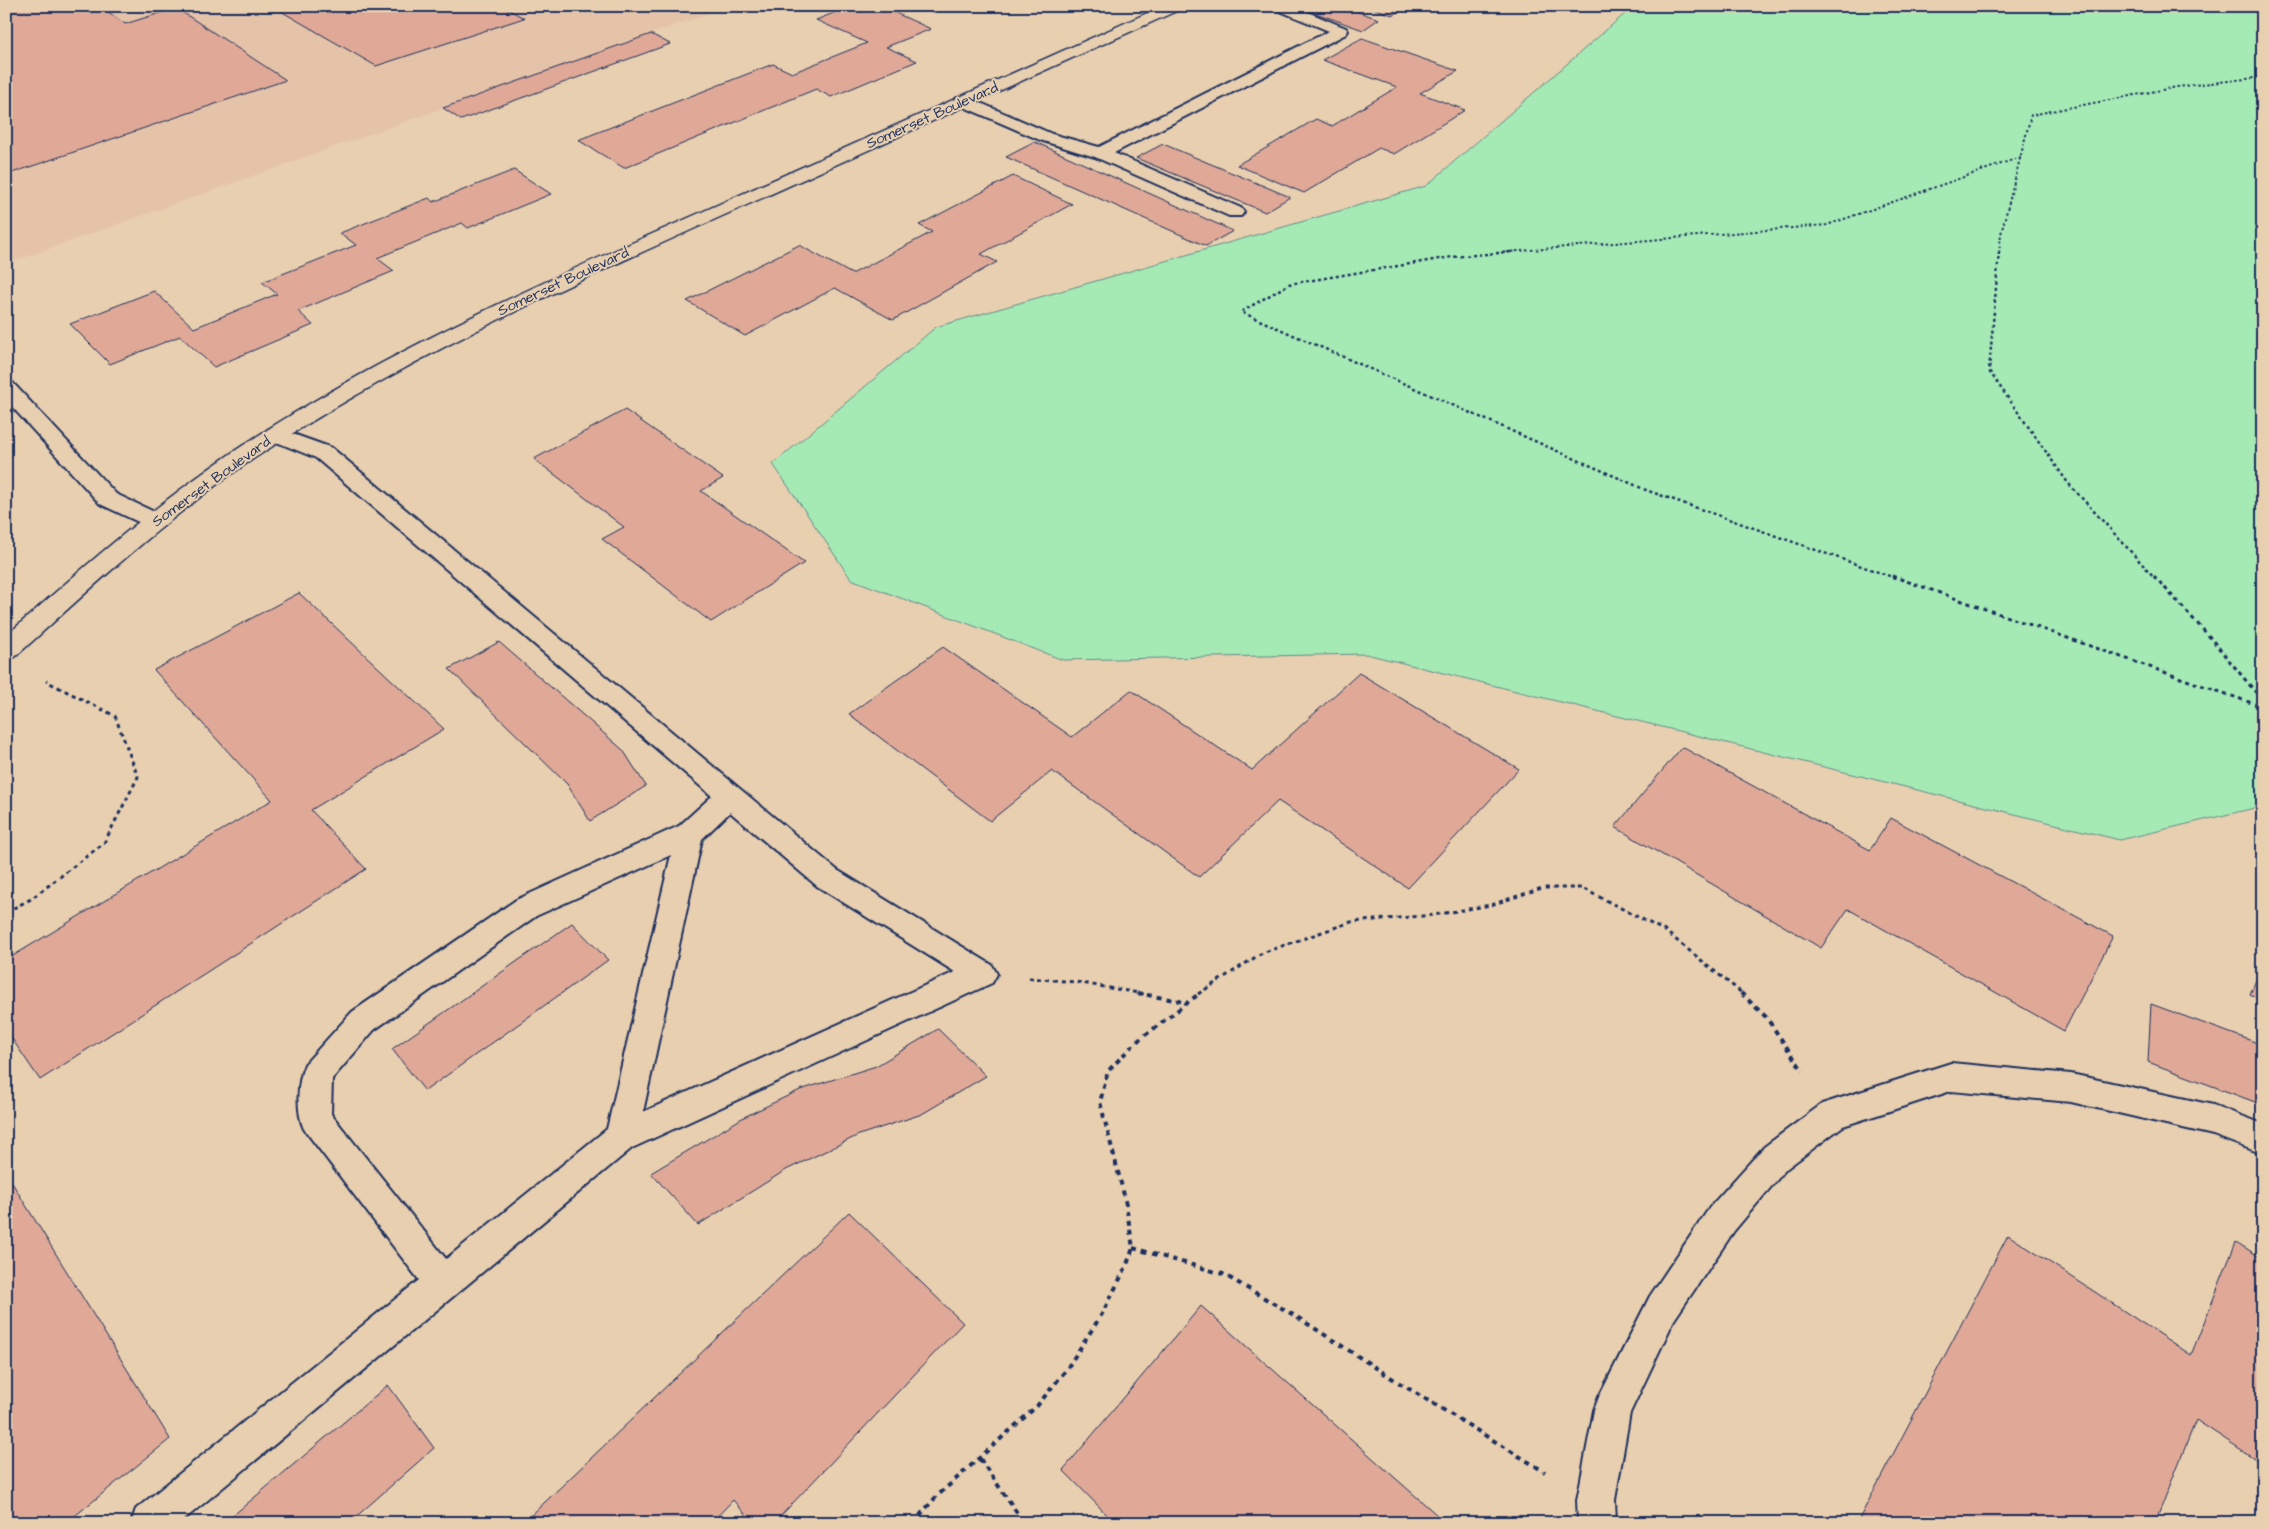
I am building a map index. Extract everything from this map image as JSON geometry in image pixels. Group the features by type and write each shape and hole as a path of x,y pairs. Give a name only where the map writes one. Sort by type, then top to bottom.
{"street":[{"name":"Somerset Boulevard","path":"6,651 72,591 155,521 276,434 353,386 445,336 535,293 1176,6"}],"lane":[{"path":"1101,153 1340,31 1280,6"},
{"path":"962,101 1046,137 1101,153 1235,212"},
{"path":"6,387 108,499 155,521"},
{"path":"150,1523 621,1137 982,974 827,878 324,453 276,434"},
{"path":"443,1283 315,1119 316,1074 363,1021 526,908 690,834 728,796"},
{"path":"621,1137 690,834"},
{"path":"1597,1511 1612,1410 1662,1308 1722,1219 1775,1158 1833,1114 1951,1077 2071,1088 2213,1120 2263,1139"}],"path":[{"path":"2263,77 2177,87 2031,115 2001,234 1989,371 2068,483 2208,635 2263,701"},
{"path":"2021,157 1828,225 1452,258 1289,284 1241,312 1646,490 2263,707"},
{"path":"6,912 31,899 104,843 138,777 115,716 46,681"},
{"path":"913,1523 936,1497 980,1459 1036,1406 1066,1370 1102,1314 1126,1267 1133,1248 1125,1199 1100,1102 1108,1071 1135,1043 1186,1002 1262,953 1351,922 1434,915 1491,905 1542,888 1582,888 1666,931 1731,983 1766,1017 1833,1114"},
{"path":"1076,982 1186,1002"},
{"path":"1133,1248 1223,1274 1297,1317 1532,1465 1597,1511"},
{"path":"980,1459 1024,1523"}],"shaded area":[{"path":"6,6 729,6 6,264"}],"green space":[{"path":"1634,6 2263,6 2263,806 2120,840 1366,654 1063,660 851,579 773,464 936,327 1426,186"}],"building":[{"path":"6,6 100,6 125,24 176,8 286,80 6,175"},
{"path":"272,6 502,6 524,18 376,66"},
{"path":"851,6 880,6 931,29 886,47 917,61 831,97 816,89 624,168 578,140 773,64 792,73 867,43 816,20"},
{"path":"1318,6 1341,6 1379,19 1363,30 1310,11"},
{"path":"1367,6 1409,6 1392,15"},
{"path":"651,34 670,44 461,120 443,108"},
{"path":"1362,38 1458,71 1420,93 1465,110 1394,154 1379,148 1304,193 1237,165 1316,119 1332,126 1397,87 1322,60"},
{"path":"1035,142 1233,231 1206,246 1006,157"},
{"path":"1163,144 1290,197 1265,212 1136,158"},
{"path":"514,170 551,194 468,228 462,223 377,258 394,271 298,311 313,325 214,367 180,336 110,364 70,324 154,291 194,328 277,294 262,282 356,245 340,233 429,198 433,202"},
{"path":"1013,176 1072,204 981,254 997,262 893,320 835,288 745,336 687,301 799,245 852,274 932,232 919,225"},
{"path":"625,410 723,478 701,491 804,563 711,622 602,539 624,527 534,459"},
{"path":"299,593 444,729 311,810 366,869 40,1080 6,1030 6,960 272,800 154,670"},
{"path":"499,642 623,750 646,786 590,821 567,784 449,669"},
{"path":"943,647 1072,737 1131,690 1252,770 1359,673 1519,769 1408,888 1278,801 1199,877 1052,771 990,821 849,714"},
{"path":"1682,747 1870,850 1891,818 2113,936 2064,1031 1848,909 1821,948 1615,827"},
{"path":"572,923 608,960 425,1091 392,1049"},
{"path":"2263,964 2263,1001 2250,994"},
{"path":"2151,1004 2263,1045 2263,1105 2148,1062"},
{"path":"938,1029 986,1076 922,1114 859,1135 786,1170 698,1225 651,1173 744,1117 800,1090 876,1066"},
{"path":"6,1173 170,1439 66,1523 6,1523"},
{"path":"849,1212 963,1323 774,1523 753,1523 733,1500 711,1523 523,1523"},
{"path":"2008,1235 2191,1355 2236,1242 2263,1259 2263,1464 2196,1420 2155,1523 1857,1523"},
{"path":"1201,1306 1446,1523 1115,1523 1063,1470"},
{"path":"388,1385 434,1448 349,1523 224,1523"}]}
